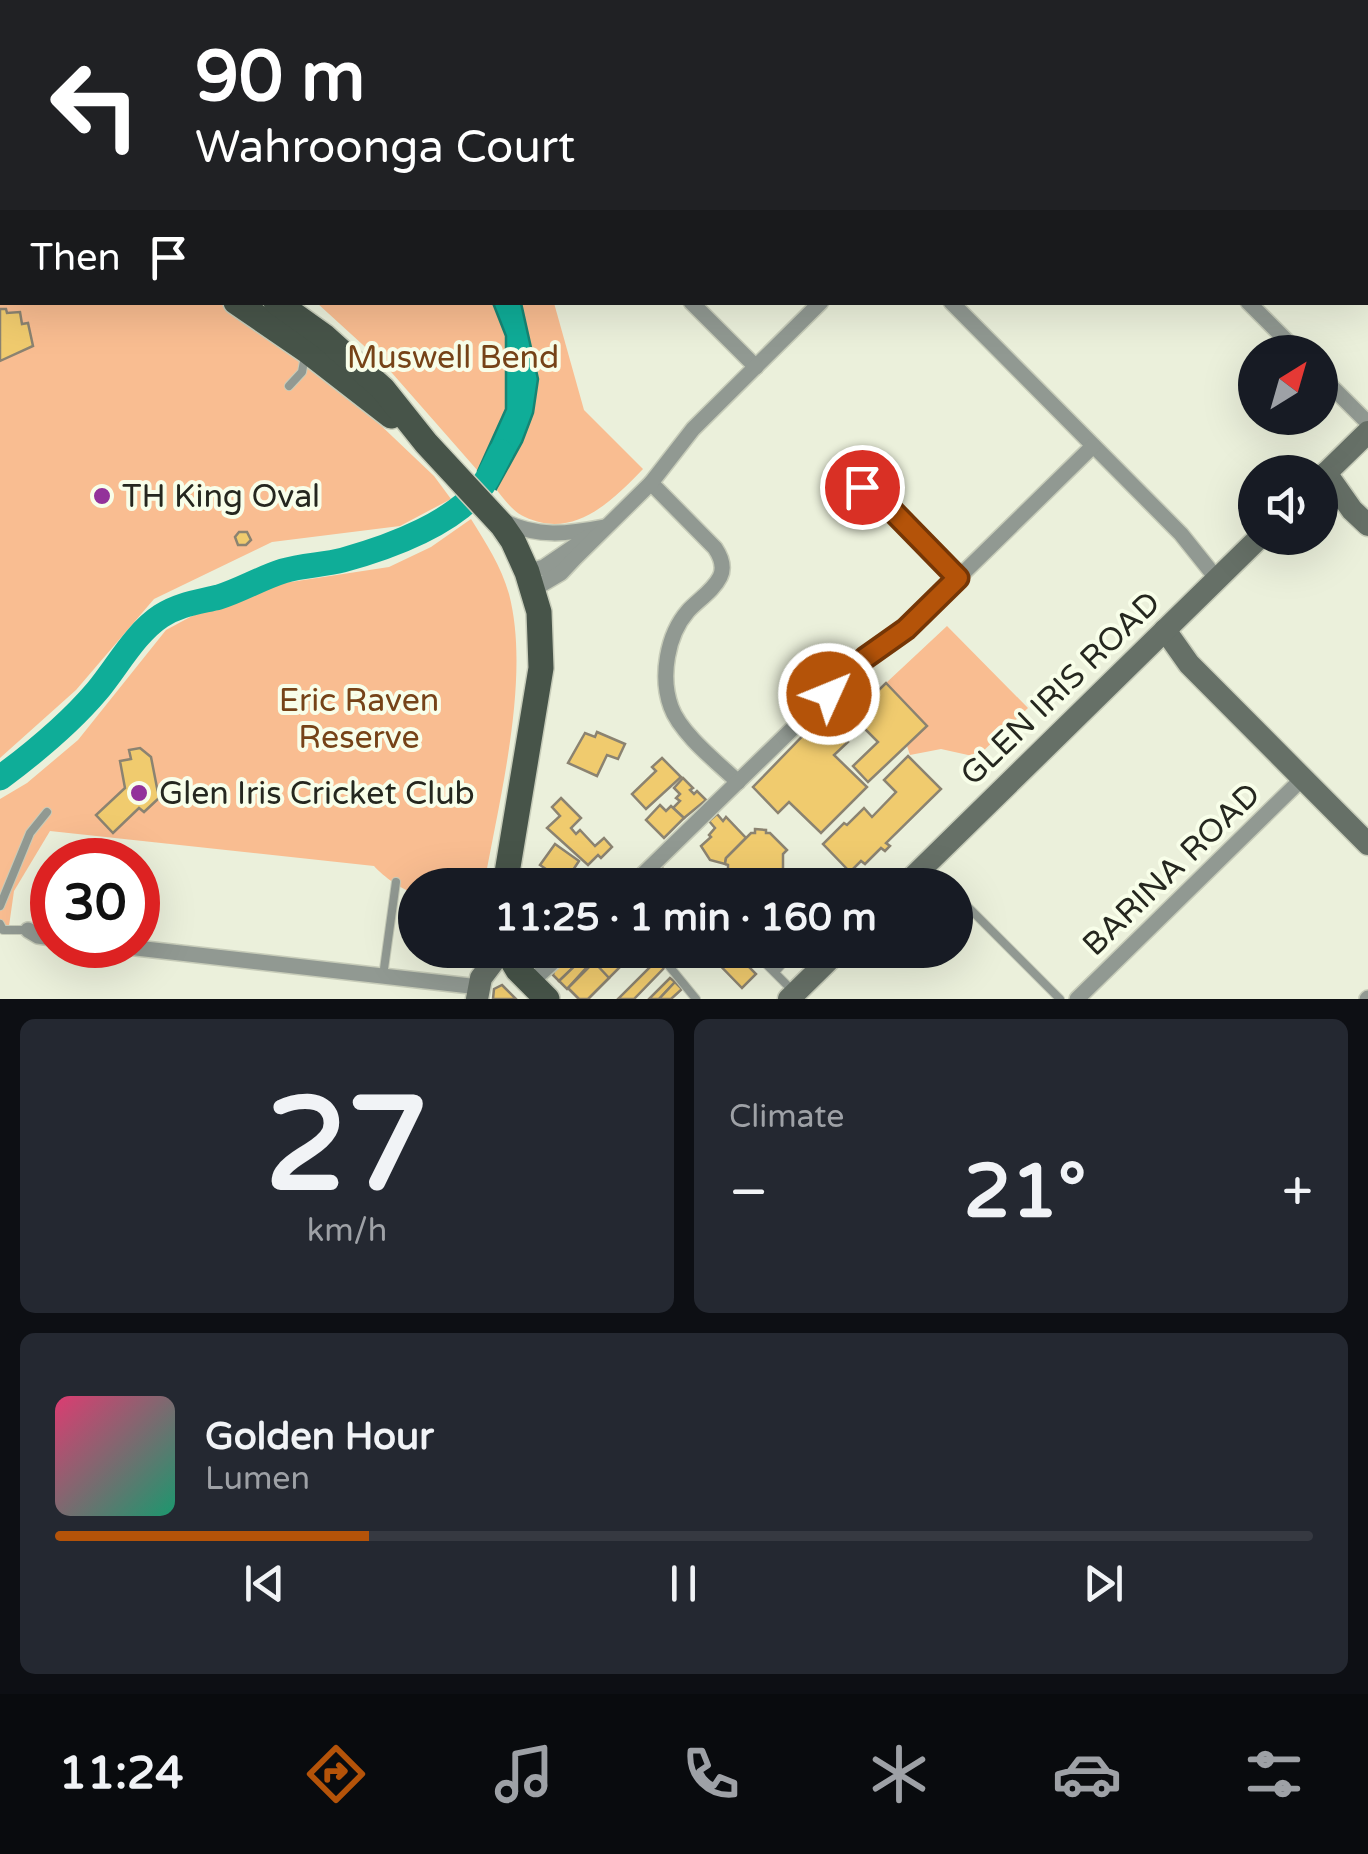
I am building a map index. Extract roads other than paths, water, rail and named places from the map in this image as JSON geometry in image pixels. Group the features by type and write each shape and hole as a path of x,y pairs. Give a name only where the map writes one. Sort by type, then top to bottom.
{"main road":[{"path":"239,305 304,361 337,374 426,443"},
{"path":"280,305 325,337 398,404 426,443 490,511 513,542 530,580 541,632 541,668 508,868"},
{"path":"1338,463 1368,432"},
{"path":"1338,495 1360,517"},
{"name":"GLEN IRIS ROAD","path":"923,868 1242,555"},
{"path":"1160,635 1368,844"},
{"path":"478,993 487,968"},
{"path":"518,968 539,991"},
{"path":"792,996 816,968"}],"street":[{"path":"694,305 756,368"},
{"path":"530,580 544,566 604,527 651,483 693,429 818,305"},
{"path":"953,305 1222,574"},
{"path":"1251,305 1281,335"},
{"path":"1338,392 1368,423"},
{"path":"649,868 865,658 906,629 1093,446"},
{"path":"651,483 715,548 721,559 719,579 688,611 674,634 666,682 671,706 682,726 738,782"},
{"path":"877,495 958,578"},
{"path":"490,511 516,527 548,534 604,527"},
{"name":"BARINA ROAD","path":"1077,999 1302,778"},
{"path":"160,951 384,976 478,993"},
{"path":"539,991 554,968"}],"lane":[{"path":"289,386 304,361"},
{"path":"0,906 30,833 46,812"},
{"path":"926,865 929,868"},
{"path":"384,976 396,882"},
{"path":"973,912 1060,999"},
{"path":"0,924 3,930 28,930"},
{"path":"671,968 696,999"},
{"path":"771,968 792,996"},
{"path":"775,972 779,968"}],"water":[{"path":"494,305 521,305 538,379 533,413 522,442 496,489 478,471 506,409 506,336"}],"waterway":[{"path":"0,778 75,715 135,641 161,616 283,571 343,560 422,531 475,494 501,452"}],"place":[{"name":"TH King Oval","path":"102,496"},
{"name":"Glen Iris Cricket Club","path":"139,793"}],"park label":[{"name":"Muswell Bend","path":"453,357"},
{"name":"Eric Raven Reserve","path":"359,718"}]}
